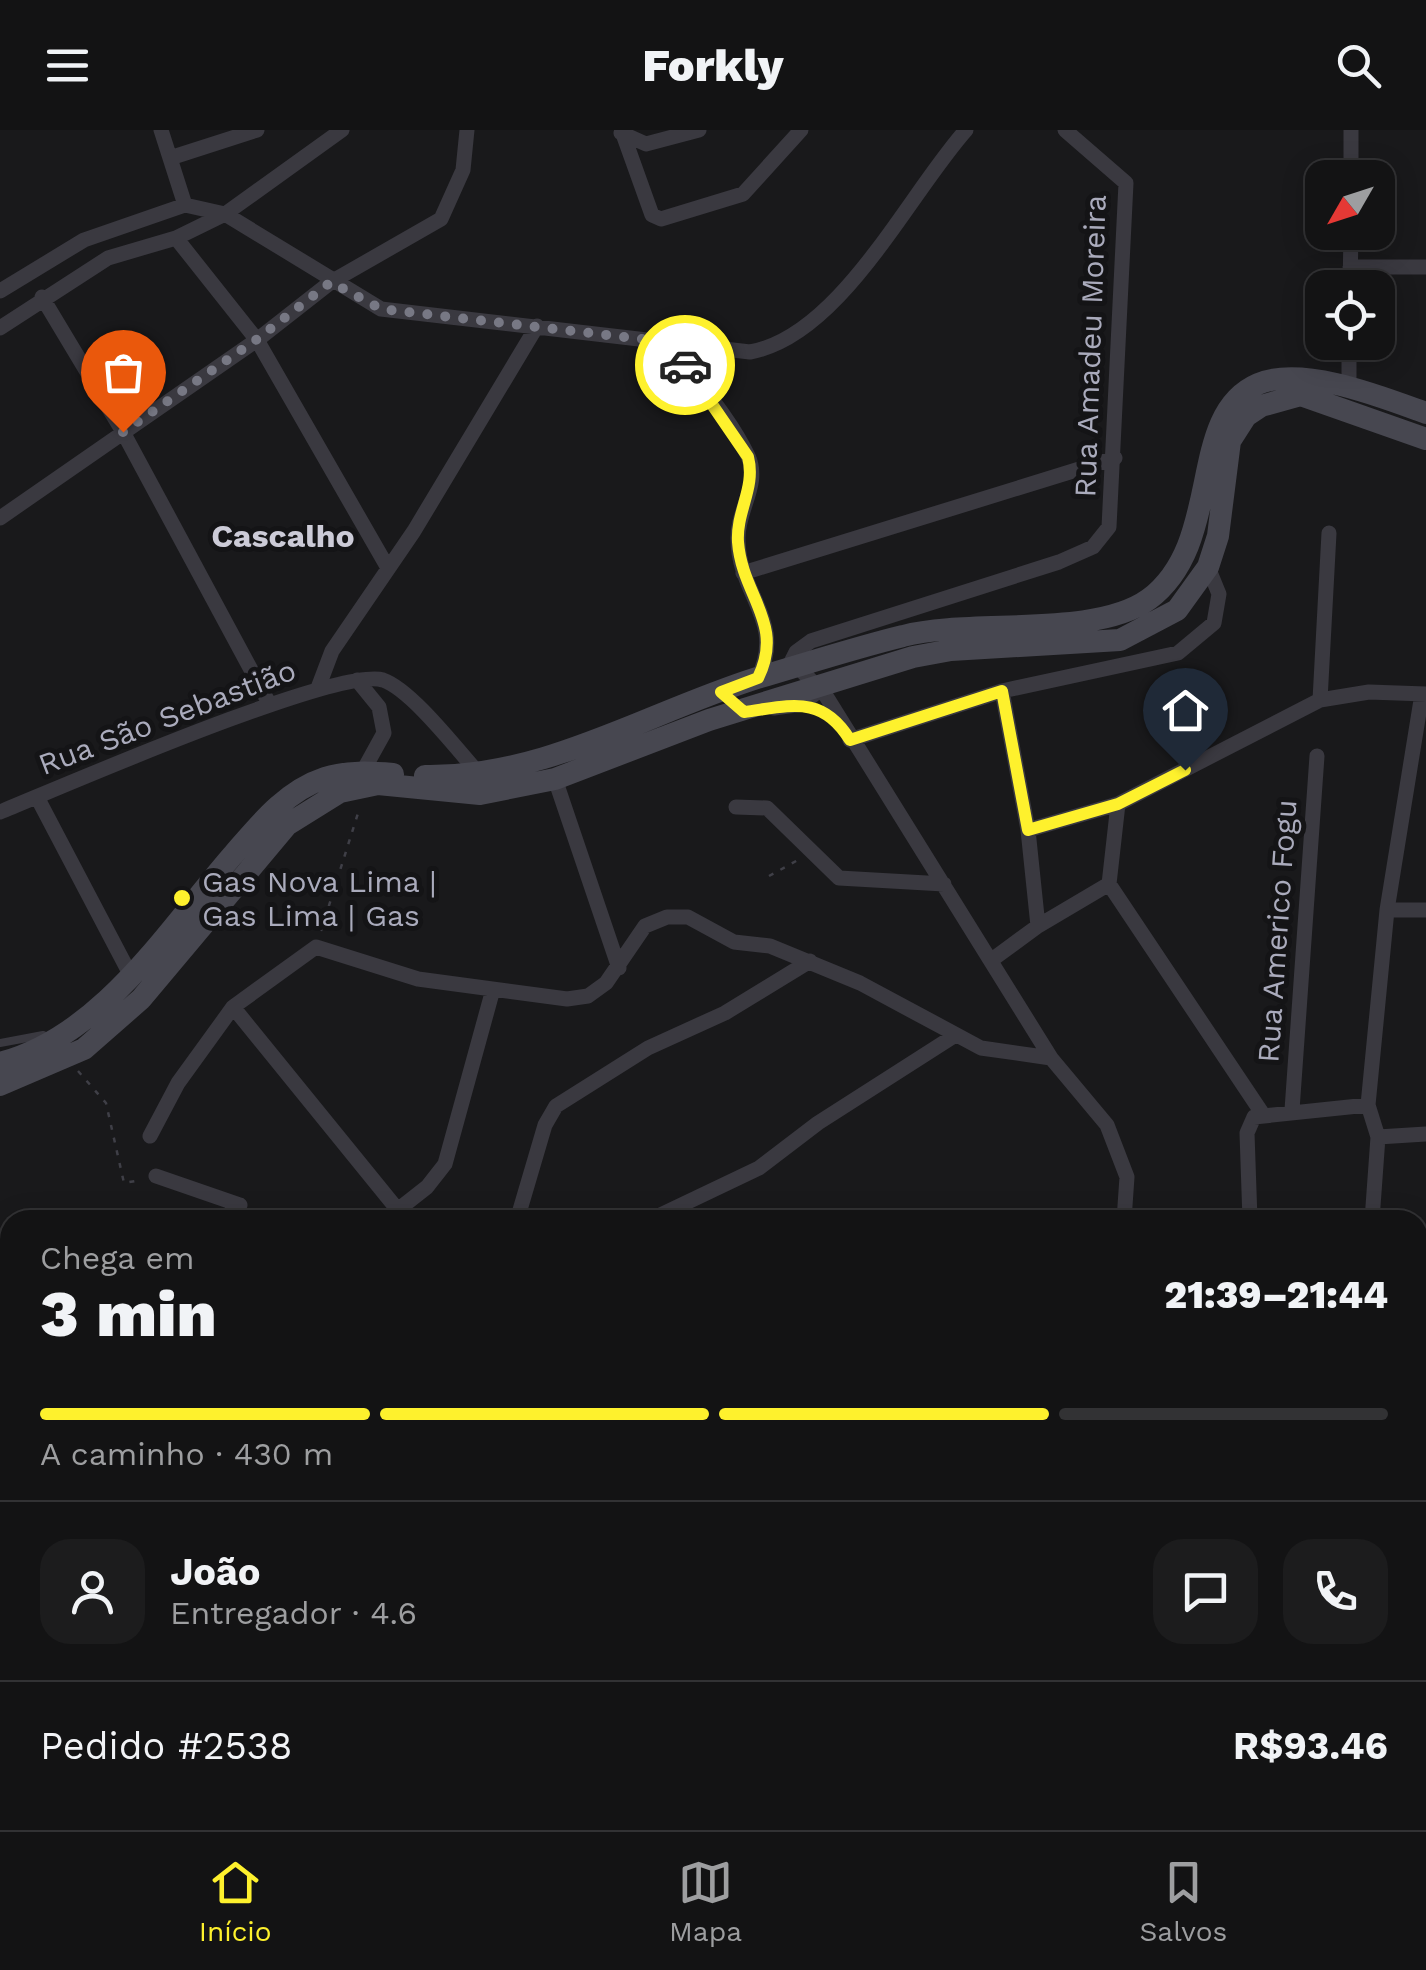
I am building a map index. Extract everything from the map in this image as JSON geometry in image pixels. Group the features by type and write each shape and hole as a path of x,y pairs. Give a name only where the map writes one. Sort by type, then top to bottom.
{"main road":[{"path":"0,1063 28,1056 72,1030 130,974 283,800 323,778 481,776 536,762 758,678 908,634 954,627 1068,622 1146,602 1167,583 1191,547 1219,427 1234,401 1253,386 1277,377 1349,387 1426,413"},
{"path":"0,1085 84,1049 142,998 287,825 315,804 364,779 378,784 480,794 555,778 709,720 811,697 886,665 951,650 1120,640 1177,610 1208,567 1218,536 1230,441 1246,416 1261,406 1301,394 1426,440"}],"street":[{"path":"161,130 185,206"},
{"path":"170,158 257,130"},
{"path":"0,328 42,297 108,258 176,238 225,214 342,130"},
{"path":"0,518 28,503 331,282 442,218 463,170 468,130"},
{"path":"621,132 646,144 699,130"},
{"path":"621,132 652,215 661,218 742,194 801,130"},
{"path":"0,291 84,240 185,206 225,214 381,309 750,352 774,348 795,334 874,251 966,130"},
{"name":"Rua Amadeu Moreira","path":"792,670 796,652 811,641 1059,562 1093,546 1109,527 1126,183 1065,130"},
{"path":"1351,160 1352,130"},
{"path":"176,238 256,340 388,568"},
{"path":"1350,250 1350,267 1426,267"},
{"path":"42,297 123,432 270,705"},
{"path":"318,688 332,651 538,326"},
{"path":"668,342 748,457 752,487 740,516 738,540 743,573 768,627 770,650 758,678"},
{"path":"1349,360 1349,387"},
{"path":"743,573 1114,458"},
{"path":"1320,700 1329,533"},
{"path":"850,740 1002,691 1178,652 1214,624 1219,594 1208,567"},
{"path":"792,670 811,697 836,718 993,959 1051,1058 1107,1125 1127,1177 1125,1210"},
{"path":"357,680 383,680 481,776"},
{"path":"357,680 379,707 384,733 364,779"},
{"name":"Rua São Sebastião","path":"0,812 270,705 318,688 357,680"},
{"path":"1002,691 1028,830 1038,926"},
{"path":"721,692 744,712"},
{"path":"1028,830 1118,804 1320,700 1369,692 1424,694 1387,910 1368,1105 1378,1137 1373,1210"},
{"name":"Rua Americo Fogu","path":"1292,1110 1317,756"},
{"path":"555,778 619,968"},
{"path":"37,797 130,974"},
{"path":"1118,804 1109,884 1262,1113"},
{"path":"736,806 767,808 839,878 944,884"},
{"path":"993,959 1038,926 1109,884"},
{"path":"1387,910 1425,914"},
{"path":"150,1136 178,1083 233,1006 316,947 418,980 492,993 567,1000 588,996 619,968 645,926 667,917 688,917 734,942 770,946 810,961 981,1048 1051,1058"},
{"path":"520,1210 545,1124 556,1106 648,1048 725,1013 810,961"},
{"path":"404,1210 445,1164 492,993"},
{"path":"233,1006 392,1210"},
{"path":"671,1210 759,1168 818,1122 954,1036"},
{"path":"1250,1210 1247,1132 1254,1117 1262,1113 1368,1105"},
{"path":"1378,1137 1426,1134"},
{"path":"156,1176 244,1210"},
{"path":"235,1210 240,1206"}],"lane":[{"path":"0,1043 72,1030"}],"path":[{"path":"316,947 364,779"},
{"path":"769,876 812,853"},
{"path":"67,1058 106,1103 124,1183 156,1176"}],"way so far":[{"path":"123,432 256,340 331,282 381,309 668,342 685,365"}],"place":[{"name":"Gas Nova Lima | Gas Lima | Gas","path":"182,898"}],"district":[{"name":"Cascalho","path":"283,536"}],"route":[{"path":"685,365 748,457 752,472 752,487 740,516 738,540 743,573 768,627 770,650 758,678 721,692 725,699 744,712 804,704 836,718 850,740 1002,691 1028,830 1118,804 1185,770"}]}
